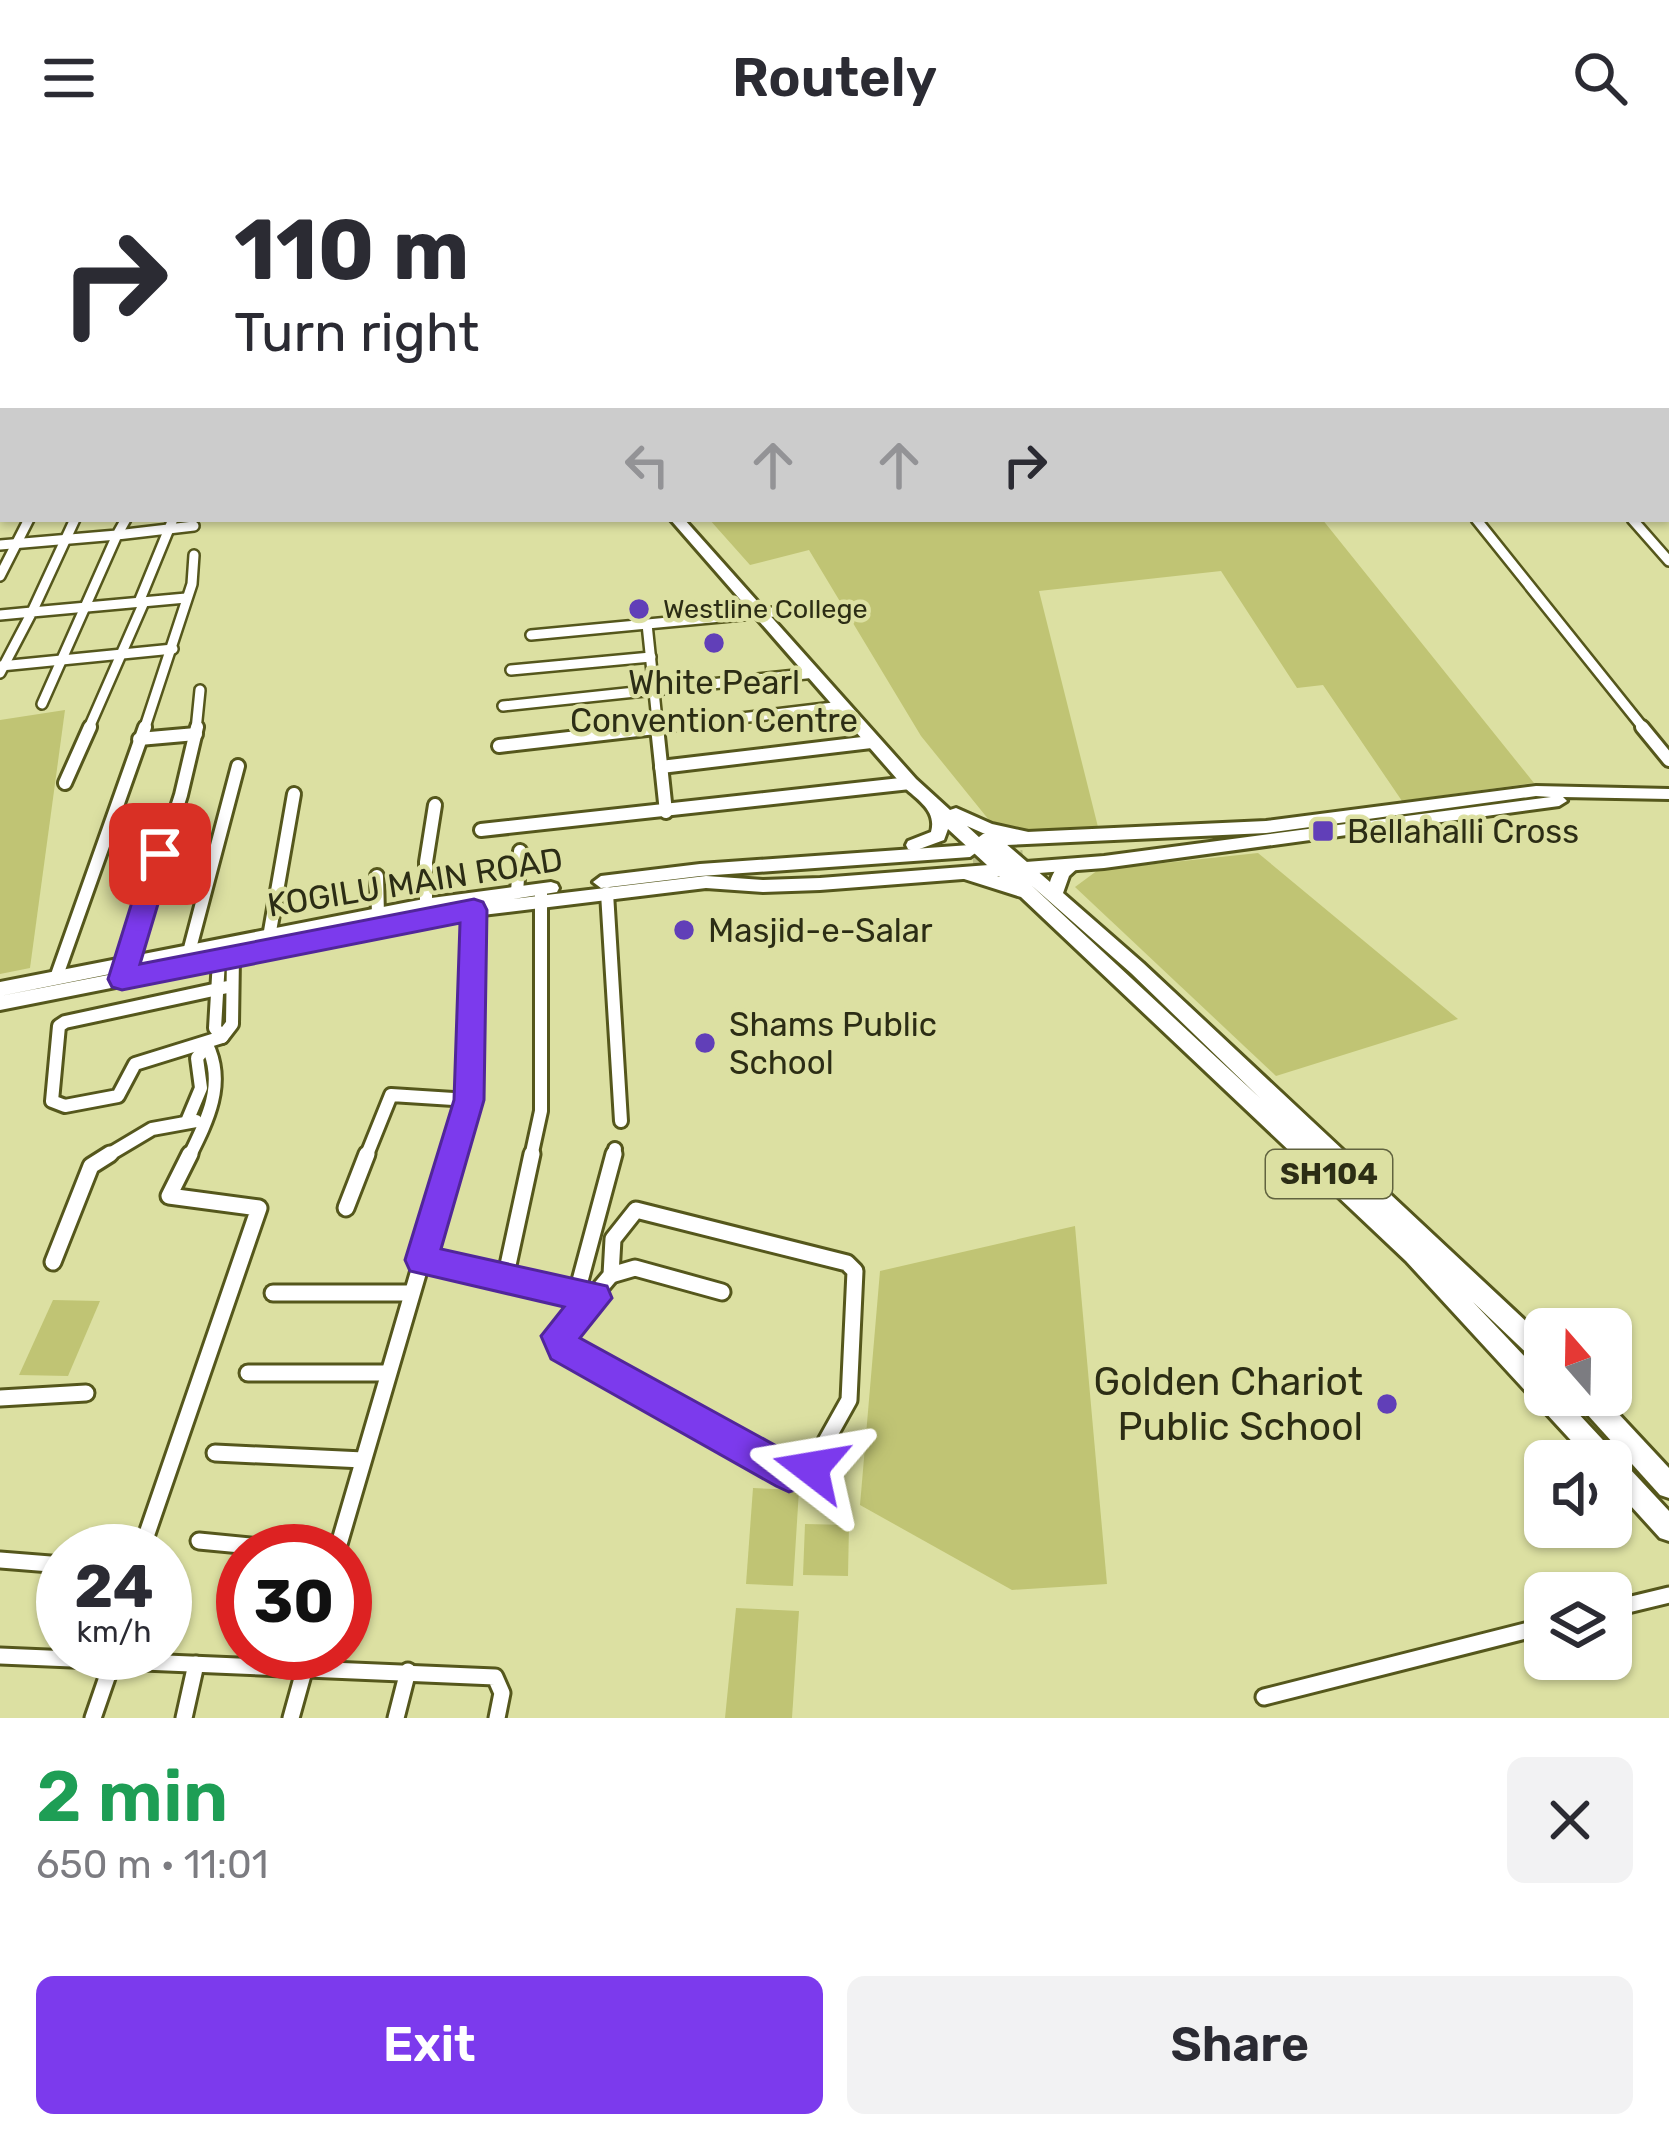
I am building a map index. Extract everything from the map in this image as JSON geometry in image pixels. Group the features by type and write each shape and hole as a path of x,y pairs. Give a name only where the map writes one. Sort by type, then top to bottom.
{"main road":[{"name":"SH104","path":"680,522 956,814 977,854"},
{"name":"SH104","path":"695,522 872,742 977,854 1021,856 1047,896 1414,1254 1587,1440"},
{"path":"703,876 977,854 1021,856 1187,845 1536,791 1669,794"},
{"path":"956,814 988,829 1021,856 1552,801 1669,805"},
{"path":"703,876 748,859 928,843 941,832 935,808"},
{"path":"914,845 1073,864 1190,855 1269,832"},
{"path":"977,854 1047,896 1061,873 1073,864"},
{"name":"KOGILU MAIN ROAD","path":"0,1001 189,952 378,915 474,910 541,895 703,876 744,887 977,854"},
{"name":"KOGILU MAIN ROAD","path":"0,1001 56,978 226,959 518,892 608,893 703,876"},
{"name":"SH104","path":"1047,896 1524,1336"},
{"path":"1605,1416 1669,1486"},
{"name":"SH104","path":"1632,1489 1669,1528"}],"street":[{"path":"0,576 28,522"},
{"path":"1,669 74,522"},
{"path":"42,704 124,522"},
{"path":"1478,522 1669,760"},
{"path":"1635,522 1669,561"},
{"path":"0,544 117,535 171,524 194,526"},
{"path":"65,783 171,524"},
{"path":"56,978 173,649 194,555"},
{"path":"0,615 186,598"},
{"path":"531,635 768,612"},
{"path":"647,623 666,812"},
{"path":"1,669 173,649"},
{"path":"511,670 650,657"},
{"path":"503,706 815,673"},
{"path":"124,972 196,734 200,690"},
{"path":"499,746 842,706"},
{"path":"139,739 196,734"},
{"path":"661,767 872,742"},
{"path":"189,952 238,766"},
{"path":"481,830 910,783"},
{"path":"269,937 294,794"},
{"path":"425,912 435,805"},
{"path":"518,892 520,851"},
{"path":"377,876 378,915"},
{"path":"608,893 621,1121"},
{"path":"506,1279 541,1112 541,895"},
{"path":"345,1524 469,1100 474,910"},
{"path":"226,959 232,986 232,1024 222,1037 135,1064 118,1096 65,1106 52,1101 59,1026 80,1016 232,986"},
{"path":"222,1037 215,1028 217,989 226,959"},
{"path":"150,1524 259,1208 170,1196 195,1121 213,1104 218,1074 216,1057 207,1045"},
{"path":"346,1208 391,1095 469,1100"},
{"path":"53,1262 91,1166 136,1136 195,1121"},
{"path":"577,1292 614,1149"},
{"path":"636,1210 854,1267 849,1400 811,1468 789,1473 563,1347 559,1336 596,1298 611,1275 608,1247 636,1210"},
{"path":"422,1260 596,1298"},
{"path":"611,1275 635,1268 722,1292"},
{"path":"273,1293 410,1293"},
{"path":"248,1372 387,1373"},
{"path":"0,1398 86,1393"},
{"path":"215,1453 363,1460"},
{"path":"199,1541 216,1543"},
{"path":"0,1560 36,1563"},
{"path":"1632,1605 1669,1595"},
{"path":"1264,1697 1524,1631"},
{"path":"0,1656 36,1657"},
{"path":"192,1664 216,1663"},
{"path":"184,1718 196,1664"},
{"path":"372,1667 495,1677 502,1693 497,1718"},
{"path":"397,1718 408,1671"},
{"path":"93,1718 106,1680"},
{"path":"291,1718 301,1680"}],"green space":[{"path":"712,522 1324,522 1534,783 1402,801 1323,685 1297,688 1221,571 1039,591 1098,827 1027,831 993,825 921,736 809,550 750,565"},
{"path":"65,710 30,968 0,974 0,720"},
{"path":"1258,853 1458,1019 1276,1076 1075,887 1098,870"},
{"path":"1075,1226 1107,1584 1012,1590 860,1505 880,1271"},
{"path":"53,1300 100,1301 68,1376 19,1375"},
{"path":"753,1488 799,1490 793,1586 746,1584"},
{"path":"805,1524 849,1525 848,1576 803,1575"},
{"path":"736,1608 799,1611 792,1718 725,1718"}],"tunnel":[{"path":"973,862 1023,858"}],"place":[{"name":"Westline College","path":"639,609"},
{"name":"White Pearl Convention Centre","path":"714,643"},
{"name":"Bellahalli Cross","path":"1323,831"},
{"name":"Masjid-e-Salar","path":"684,930"},
{"name":"Shams Public School","path":"705,1043"},
{"name":"Golden Chariot Public School","path":"1387,1404"}],"route":[{"path":"160,854 122,979 474,910 469,1100 422,1260 596,1298 559,1336 563,1347 789,1473 803,1474 811,1468"}]}
